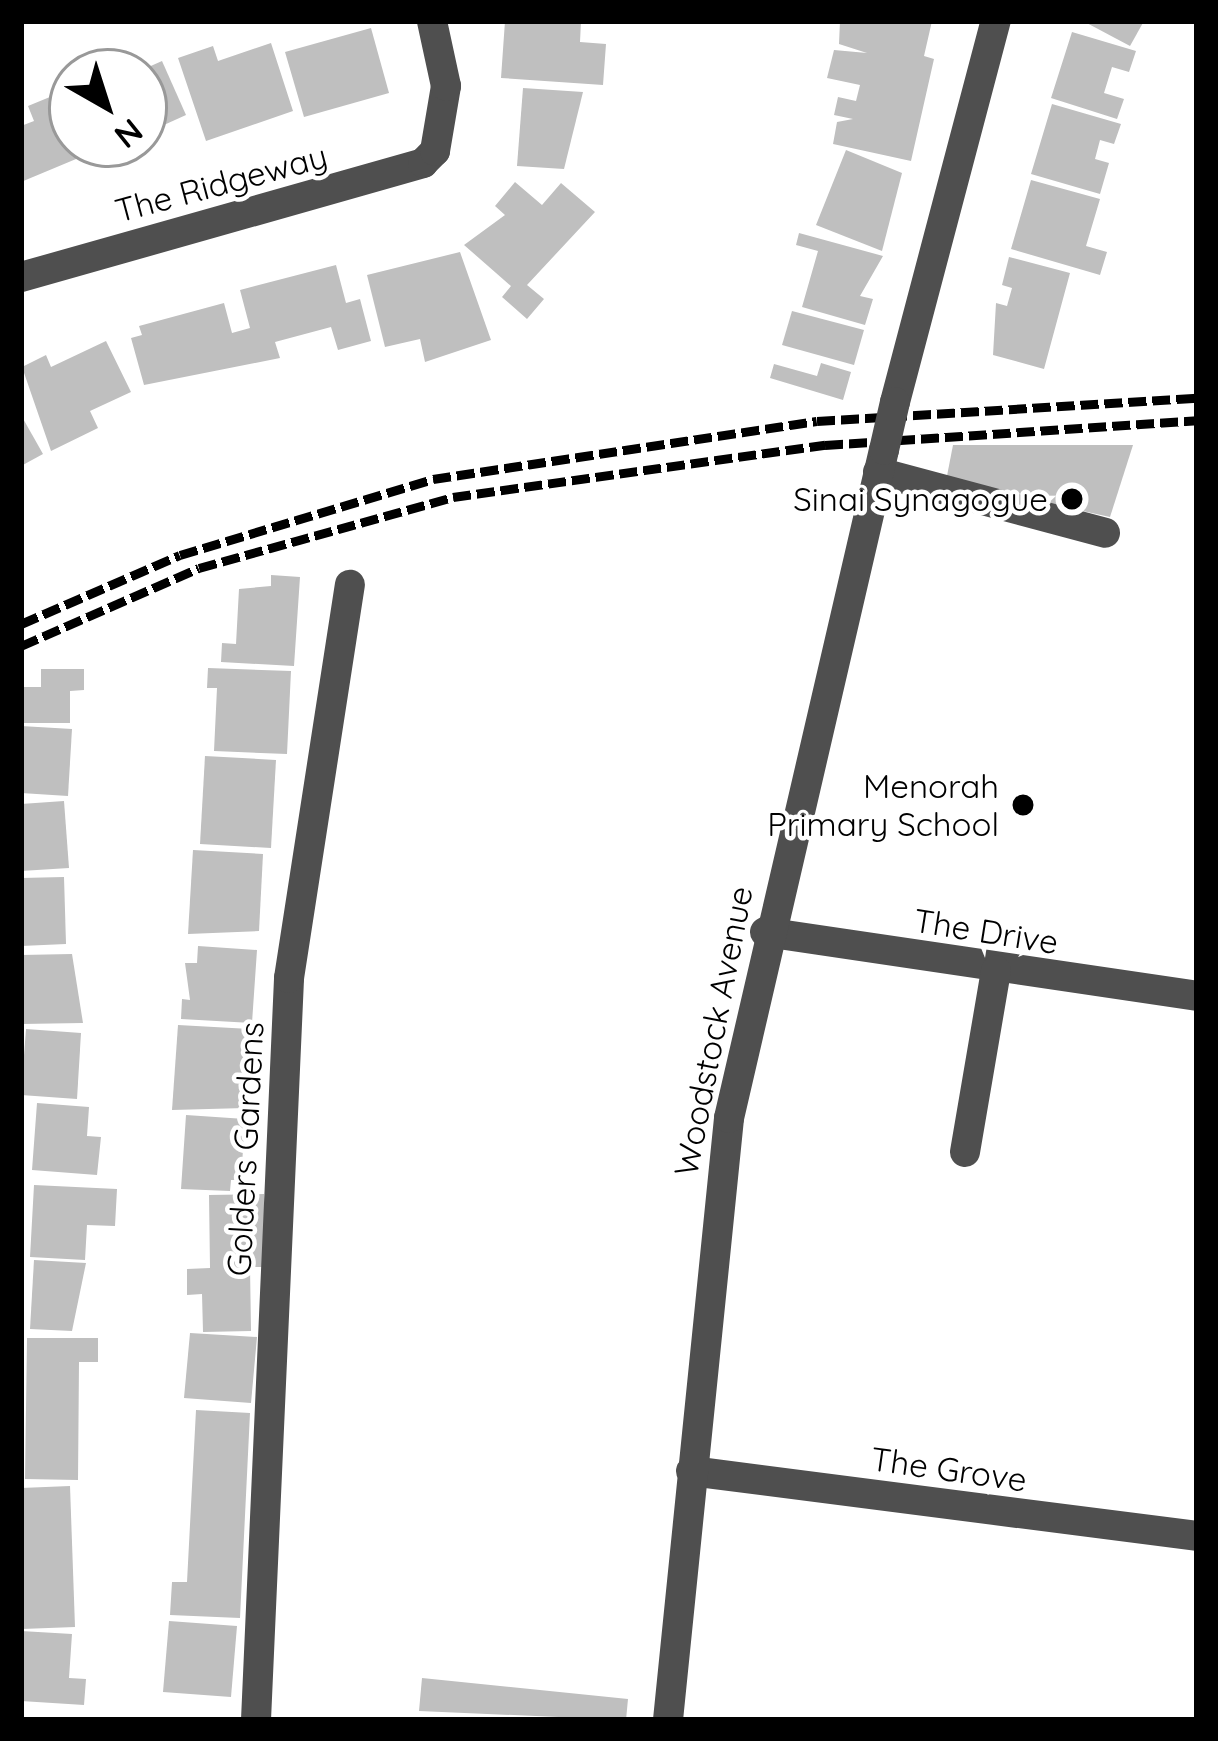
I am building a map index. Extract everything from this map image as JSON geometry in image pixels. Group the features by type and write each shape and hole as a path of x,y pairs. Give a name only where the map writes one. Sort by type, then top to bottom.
{"street":[{"name":"The Ridgeway","path":"21,277 390,176 434,151 446,86 432,21"},
{"name":"Woodstock Avenue","path":"668,1720 708,1260 765,932 895,401 996,21"},
{"path":"881,461 1106,533"},
{"name":"Golders Gardens","path":"256,1720 289,978 350,585"},
{"name":"The Drive","path":"765,932 995,971 1197,996"},
{"path":"965,1152 995,971"},
{"name":"The Grove","path":"691,1472 1197,1537"}],"building":[{"path":"505,21 581,21 580,42 606,44 603,85 501,78"},
{"path":"840,21 932,21 924,56 934,59 911,161 833,144 837,122 853,119 834,115 838,97 856,101 860,85 827,78 834,50 867,53 839,44"},
{"path":"1083,21 1144,21 1130,46"},
{"path":"371,28 389,93 304,117 285,52"},
{"path":"1072,32 1136,51 1129,72 1112,67 1104,93 1124,99 1117,119 1051,98"},
{"path":"271,43 293,111 206,141 178,58 213,46 218,61"},
{"path":"168,74 186,115 168,123"},
{"path":"523,88 583,92 564,169 517,166"},
{"path":"48,98 48,168 54,168 21,182 21,126 34,121 28,106"},
{"path":"1052,104 1121,124 1114,144 1100,140 1095,159 1109,163 1100,194 1031,174"},
{"path":"846,150 902,173 882,251 816,225"},
{"path":"1031,180 1100,199 1086,246 1107,252 1100,275 1011,249"},
{"path":"515,182 542,205 561,183 595,212 527,285 544,299 527,319 502,297 511,286 464,245 505,215 495,206"},
{"path":"799,233 883,256 860,296 873,299 865,325 802,307 818,251 796,245"},
{"path":"460,252 491,340 425,362 420,339 385,347 367,275"},
{"path":"1009,257 1070,273 1044,369 993,355 996,303 1007,306 1012,288 1002,285"},
{"path":"336,265 346,303 360,299 371,341 338,350 331,327 275,342 280,358 144,385 131,338 142,335 139,326 224,303 232,333 250,328 240,290"},
{"path":"792,311 864,330 854,365 782,345"},
{"path":"106,341 131,392 90,411 98,428 51,451 22,367 46,355 51,367"},
{"path":"821,363 851,372 843,400 770,378 774,364 817,376"},
{"path":"21,415 43,454 21,466"},
{"name":"Sinai Synagogue","path":"953,445 1133,445 1110,517 946,481"},
{"path":"271,575 300,577 294,666 221,662 222,643 236,644 239,589 271,586"},
{"path":"208,668 291,671 287,754 214,751 217,688 207,688"},
{"path":"41,669 84,669 84,690 70,691 70,723 21,723 21,687 41,687"},
{"path":"21,726 72,729 68,796 21,793"},
{"path":"205,756 276,760 271,848 200,844"},
{"path":"64,801 69,868 21,871 21,804"},
{"path":"193,850 263,854 259,931 188,934"},
{"path":"64,877 66,944 21,946 21,878"},
{"path":"198,946 257,950 252,1023 181,1019 182,999 190,1000 185,963 197,963"},
{"path":"72,954 83,1023 21,1024 21,955"},
{"path":"178,1025 250,1029 245,1108 172,1110"},
{"path":"26,1029 81,1033 77,1099 21,1095"},
{"path":"37,1103 89,1107 87,1136 101,1137 97,1175 32,1170"},
{"path":"186,1115 245,1119 241,1180 231,1180 230,1191 181,1189"},
{"path":"34,1185 117,1189 115,1226 87,1225 85,1260 30,1257"},
{"path":"264,1194 264,1267 250,1267 251,1331 203,1332 202,1294 187,1295 187,1269 210,1268 209,1195"},
{"path":"34,1260 86,1263 72,1331 30,1329"},
{"path":"190,1333 257,1337 251,1403 184,1398"},
{"path":"27,1338 98,1338 98,1362 79,1362 78,1480 25,1479"},
{"path":"196,1410 250,1413 240,1618 170,1615 172,1582 187,1582"},
{"path":"70,1486 75,1627 22,1629 21,1488"},
{"path":"169,1621 237,1626 231,1697 163,1692"},
{"path":"21,1631 72,1634 69,1678 86,1679 84,1705 21,1701"},
{"path":"422,1678 628,1699 626,1720 419,1711"}],"railway":[{"path":"21,624 180,555 433,479 817,421 1197,398"},
{"path":"21,646 199,568 453,497 825,445 1197,420"}],"place":[{"name":"Sinai Synagogue","path":"1072,499"},
{"name":"Menorah Primary School","path":"1023,805"}]}
